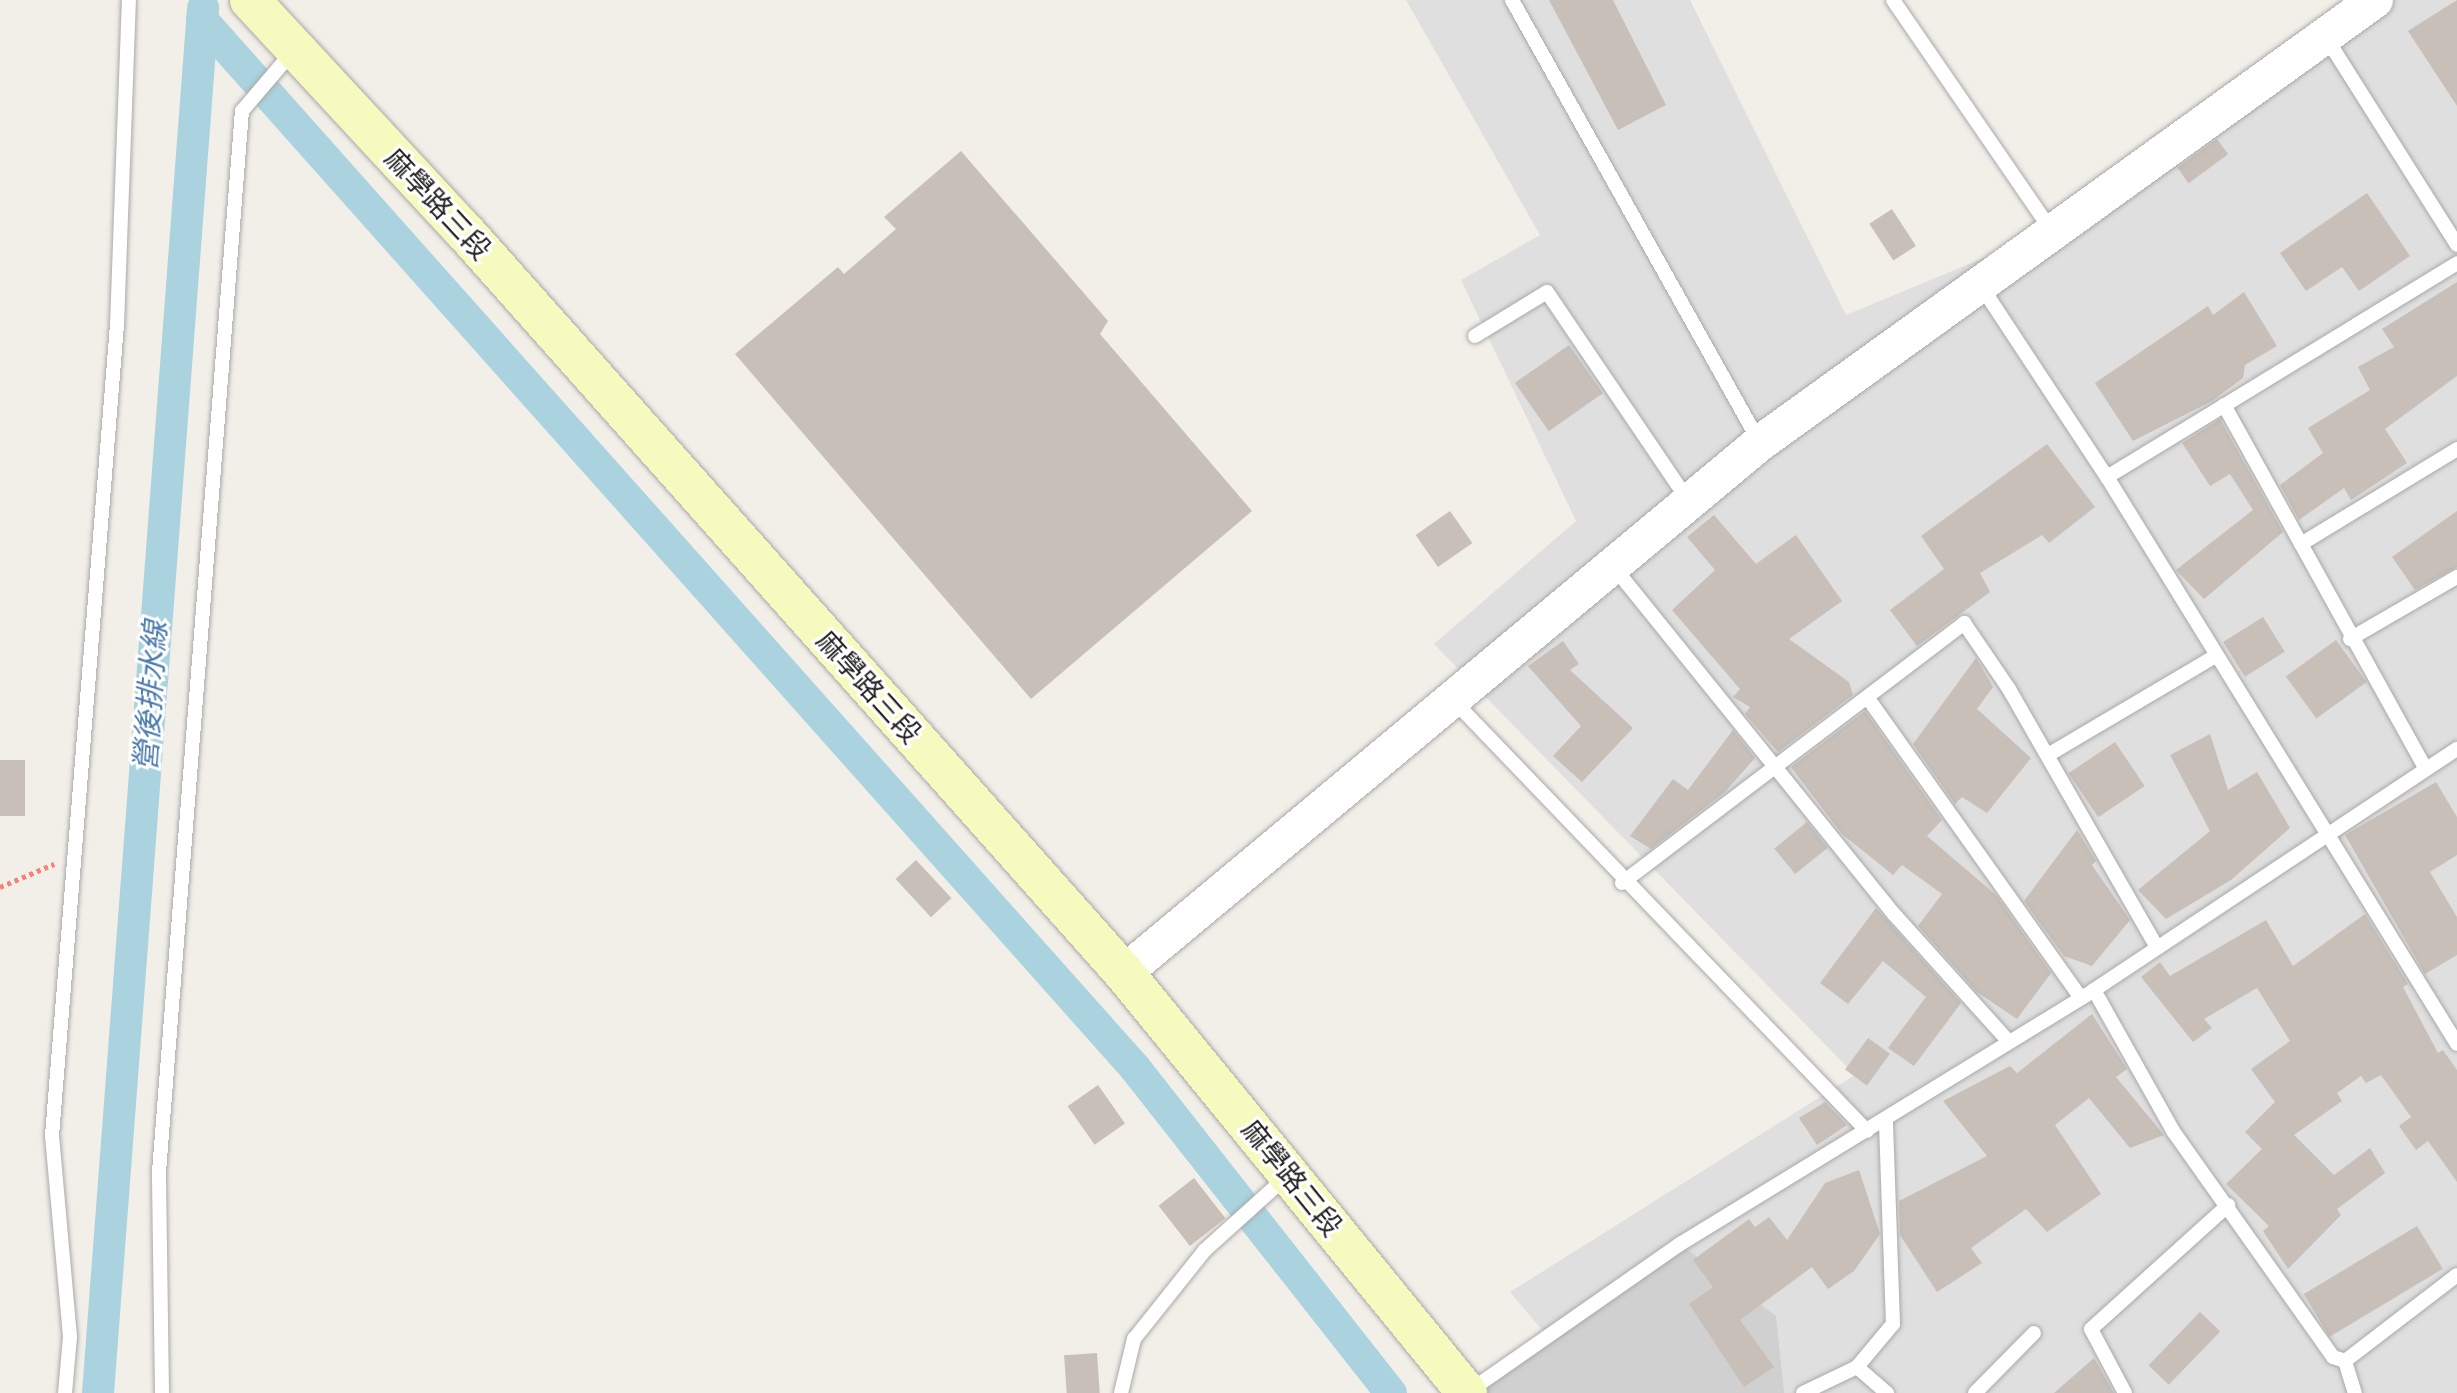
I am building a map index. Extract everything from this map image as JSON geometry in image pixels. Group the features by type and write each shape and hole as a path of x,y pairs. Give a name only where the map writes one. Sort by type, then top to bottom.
{"main road":[{"name":"麻學路三段","path":"250,0 1124,973 1467,1393"}],"street":[{"path":"1124,973 1760,443 2051,230 2375,0"}],"lane":[{"path":"65,1393 70,1337 52,1136 79,853 117,325 129,0"},
{"path":"1512,0 1760,443"},
{"path":"1893,0 2051,230"},
{"path":"2325,36 2457,245"},
{"path":"162,1393 159,1172 242,111 295,49"},
{"path":"2107,477 2457,263"},
{"path":"1979,282 2107,477 2214,657 2457,1044"},
{"path":"1475,336 1547,292 1688,500"},
{"path":"2224,405 2350,639 2426,769"},
{"path":"2301,544 2457,449"},
{"path":"1612,565 1773,769 2009,1042"},
{"path":"2350,639 2457,577"},
{"path":"1622,883 1964,623 2048,755 2157,947"},
{"path":"2048,755 2214,657"},
{"path":"1867,697 2088,994 2173,1131 2333,1357 2345,1361"},
{"path":"1452,699 1622,883 1867,1131"},
{"path":"1467,1393 1680,1244 1886,1121 2088,994 2457,749"},
{"path":"1803,1393 1857,1367 1893,1324 1886,1121"},
{"path":"1121,1393 1134,1339 1205,1250 1289,1175"},
{"path":"2125,1393 2091,1329 2228,1205"},
{"path":"2345,1361 2457,1275"},
{"path":"1975,1393 2034,1333"},
{"path":"2345,1361 2355,1393"},
{"path":"1857,1367 1887,1393"}],"path":[{"path":"0,887 79,853"}],"shaded area":[{"path":"1406,0 1690,0 1846,315 2051,230 2377,0 2457,0 2457,1393 1595,1393 1510,1292 1855,1075 1434,644 1576,521 1461,280 1540,235"},
{"path":"1680,1244 1776,1316 1784,1393 1467,1393"}],"building":[{"path":"1549,0 1613,0 1666,105 1618,130"},
{"path":"2457,0 2457,106 2408,31"},
{"path":"2217,139 2228,154 2189,183 2177,168"},
{"path":"961,151 1108,321 1100,334 1252,511 1031,699 735,354 838,267 844,274 896,229 884,217"},
{"path":"2367,193 2410,256 2359,291 2342,267 2306,291 2280,253"},
{"path":"1892,209 1916,246 1893,261 1869,224"},
{"path":"2457,282 2457,376 2385,429 2407,463 2351,500 2344,488 2299,520 2280,485 2323,453 2308,428 2370,390 2358,367 2394,347 2382,329"},
{"path":"2244,292 2277,346 2245,365 2243,378 2212,401 2133,441 2095,383 2208,306 2213,315"},
{"path":"1569,345 1603,393 1549,431 1515,383"},
{"path":"2220,419 2283,532 2204,599 2176,570 2253,510 2230,474 2210,486 2182,443"},
{"path":"2047,444 2095,507 2049,543 2042,535 1980,573 1990,592 1917,646 1890,610 1944,569 1921,536"},
{"path":"1450,511 1472,543 1438,567 1416,535"},
{"path":"2457,511 2457,567 2415,590 2392,557"},
{"path":"1714,515 1756,564 1796,535 1842,601 1789,639 1849,682 1853,695 1778,752 1745,714 1750,707 1733,697 1740,689 1672,610 1715,570 1687,537"},
{"path":"2263,617 2285,652 2245,677 2223,642"},
{"path":"2336,640 2367,682 2316,719 2286,676"},
{"path":"1563,641 1579,664 1570,670 1633,728 1582,782 1553,756 1581,726 1528,666"},
{"path":"1976,658 1993,687 1977,709 2031,758 1987,813 1962,797 1955,804 1913,744"},
{"path":"1865,711 1942,820 1927,836 1996,895 2051,973 2017,1019 1977,992 1918,926 1942,894 1902,865 1893,875 1842,834 1791,767"},
{"path":"1733,730 1755,758 1725,792 1651,849 1630,836 1673,779 1688,790"},
{"path":"2210,734 2228,790 2257,772 2290,828 2231,880 2166,919 2138,890 2210,831 2170,755"},
{"path":"2115,742 2145,786 2098,817 2069,773"},
{"path":"0,760 25,760 25,816 0,816"},
{"path":"2436,782 2457,817 2457,855 2430,872 2457,917 2457,955 2425,974 2345,835"},
{"path":"1807,822 1828,848 1795,874 1774,848"},
{"path":"2077,830 2096,861 2092,865 2130,920 2092,966 2064,956 2024,901"},
{"path":"916,860 951,898 931,917 896,879"},
{"path":"1876,908 1961,1003 1914,1066 1888,1048 1926,997 1883,961 1848,1004 1820,983"},
{"path":"2365,914 2408,984 2403,987 2438,1053 2443,1050 2457,1070 2457,1182 2428,1141 2416,1150 2399,1126 2411,1117 2381,1075 2366,1083 2361,1076 2337,1093 2342,1101 2294,1135 2334,1175 2370,1148 2385,1173 2337,1209 2341,1215 2288,1269 2263,1231 2269,1226 2226,1184 2262,1149 2245,1132 2275,1102 2251,1069 2290,1041 2257,988 2204,1019 2212,1028 2193,1042 2141,977 2160,962 2170,976 2266,920 2293,966"},
{"path":"2092,1014 2127,1069 2116,1077 2164,1135 2130,1148 2089,1098 2055,1125 2101,1194 2047,1232 2026,1209 1971,1248 1982,1263 1937,1292 1900,1235 1899,1201 1987,1156 1943,1101 2010,1066 2017,1073"},
{"path":"1868,1038 1890,1054 1867,1085 1845,1070"},
{"path":"1098,1085 1125,1124 1095,1145 1068,1106"},
{"path":"1825,1102 1847,1125 1817,1145 1799,1118"},
{"path":"1859,1170 1880,1234 1854,1271 1828,1289 1812,1267 1740,1320 1774,1367 1744,1387 1689,1304 1713,1287 1693,1260 1749,1219 1755,1227 1769,1217 1787,1240 1825,1183"},
{"path":"1194,1178 1225,1218 1190,1246 1159,1206"},
{"path":"2417,1226 2443,1269 2330,1337 2304,1294"},
{"path":"2200,1312 2220,1331 2169,1385 2149,1365"},
{"path":"1097,1353 1100,1393 1067,1393 1064,1355"},
{"path":"2094,1358 2114,1393 2054,1393"}],"waterway":[{"name":"營後排水線","path":"98,1393 203,8"},
{"path":"202,20 1135,1068 1391,1393"}]}
